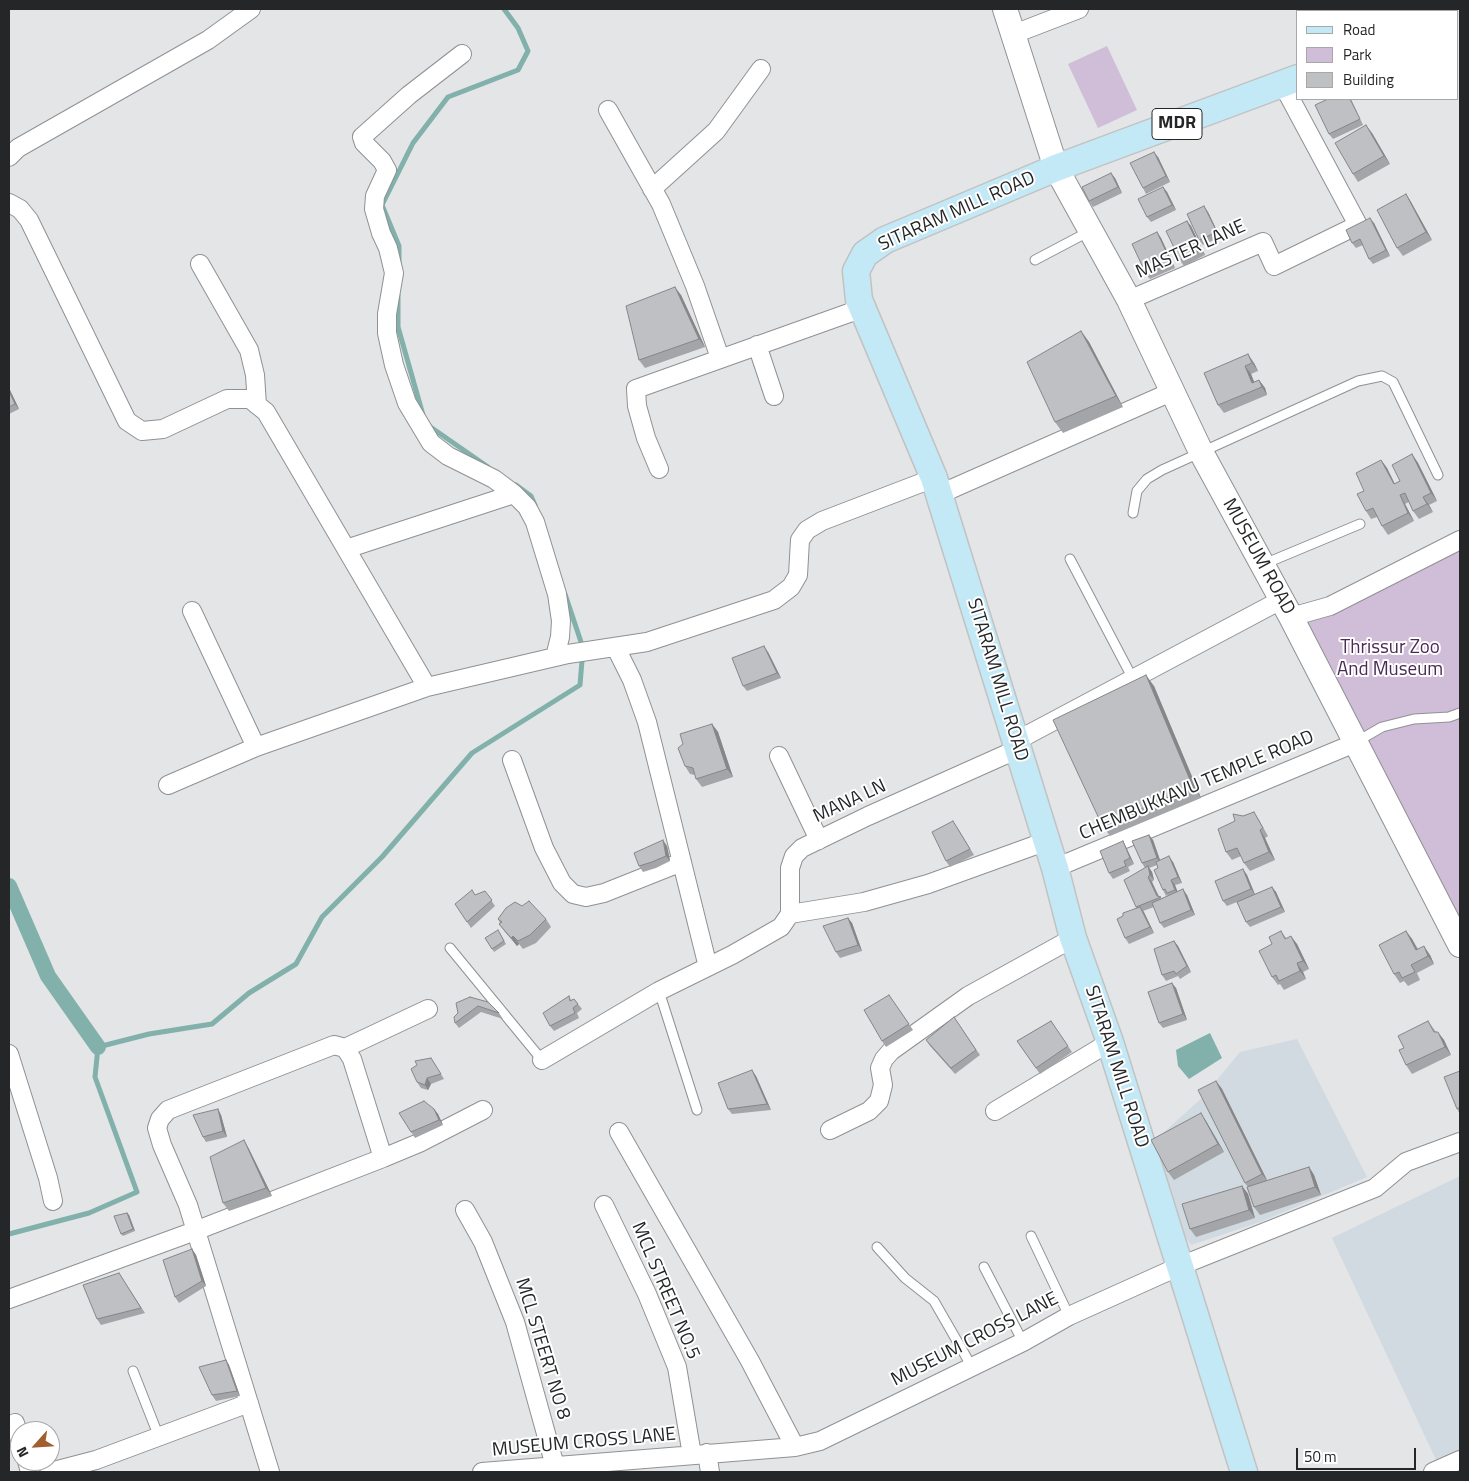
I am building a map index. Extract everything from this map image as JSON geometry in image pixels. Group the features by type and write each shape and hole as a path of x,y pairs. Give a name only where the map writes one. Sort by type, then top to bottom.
{"main road":[{"name":"SITARAM MILL ROAD","path":"1005,9 1056,168 885,240 865,254 856,271 859,300 937,486 1047,841 1074,938 1110,1042 1244,1472"},
{"name":"MDR","path":"1056,168 1290,81"},
{"name":"MUSEUM ROAD","path":"1056,168 1128,300 1200,452 1286,609 1460,945"}],"street":[{"path":"9,157 18,148 208,40 251,9"},
{"path":"1014,34 1079,9"},
{"path":"462,54 365,133 362,140 382,161 387,170 375,196 374,208 392,261 394,273 387,314 387,333 394,365 407,403 431,443 448,456 494,480 514,494 527,507 535,522 557,594 561,621 562,656"},
{"path":"652,189 716,131 761,69"},
{"name":"MASTER LANE","path":"1290,81 1296,94"},
{"name":"MASTER LANE","path":"1128,300 1263,242 1274,266 1358,225 1299,100"},
{"path":"608,110 661,204 695,286 720,358"},
{"path":"9,203 20,210 29,220 127,421 142,431 163,429 227,399 250,399 266,412 428,687"},
{"path":"200,264 249,350 255,375 257,405"},
{"path":"659,469 646,438 637,406 636,389 863,308"},
{"path":"757,345 774,396"},
{"path":"168,785 256,747 428,687 562,656 647,642 774,600 791,587 798,575 800,540 807,530 822,521 937,486 1171,392"},
{"path":"346,549 514,494"},
{"name":"MANA LN","path":"790,914 790,868 794,856 802,848 1017,745 1133,679 1286,609 1330,606 1460,540"},
{"path":"192,611 256,747"},
{"path":"616,648 632,680 647,722 708,967"},
{"name":"CHEMBUKKAVU TEMPLE ROAD","path":"1055,868 1355,743"},
{"path":"779,756 819,840"},
{"path":"512,760 544,848 562,883 573,894 586,897 604,893 682,862"},
{"path":"542,1060 659,991 758,941 781,927 790,914 864,902 910,889 1047,841"},
{"path":"830,1130 869,1111 879,1101 883,1085 880,1068 884,1058 891,1051 968,996 1074,938"},
{"path":"270,1472 188,1206 162,1145 157,1128 160,1119 168,1110 324,1049 334,1046 345,1048 428,1009"},
{"path":"995,1111 1110,1042"},
{"path":"345,1048 352,1059 382,1158"},
{"path":"9,1054 48,1178 53,1202"},
{"path":"9,1299 195,1231 382,1158 419,1143 483,1110"},
{"path":"619,1132 750,1361 795,1447"},
{"name":"MUSEUM CROSS LANE","path":"482,1472 555,1466 652,1465 700,1454 795,1447 820,1441 1023,1342 1069,1316 1180,1266 1375,1188 1406,1162 1460,1142"},
{"name":"MCL STREET NO.5","path":"604,1205 647,1294 677,1367 700,1454 710,1472"},
{"name":"MCL STEERT NO 8","path":"465,1210 483,1242 515,1322 555,1466"},
{"path":"50,1472 96,1460 249,1403"},
{"path":"1433,1472 1460,1460"}],"lane":[{"path":"1035,260 1091,231"},
{"path":"1133,514 1137,491 1147,480 1200,452 1358,381 1382,376 1393,382 1438,475"},
{"path":"1262,564 1360,524"},
{"path":"1070,559 1133,679"},
{"path":"1355,743 1382,727 1414,719 1449,717 1460,713"},
{"path":"450,948 542,1060"},
{"path":"659,991 697,1110"},
{"path":"1031,1236 1069,1316"},
{"path":"877,1247 905,1278 934,1301 972,1367"},
{"path":"984,1267 1023,1342"},
{"path":"133,1371 159,1437"}],"shaded area":[{"path":"1210,1033 1222,1058 1189,1079 1178,1066 1176,1050"},
{"path":"1297,1039 1367,1177 1260,1222 1191,1245 1169,1213 1151,1144 1203,1097 1240,1052"},
{"path":"1460,1176 1460,1453 1438,1464 1332,1238"}],"green space":[{"path":"1107,46 1137,110 1098,128 1068,64"},
{"name":"Thrissur Zoo And Museum","path":"1460,545 1460,945 1296,628"}],"building":[{"path":"1326,100 1350,100 1360,119 1329,134 1315,105"},
{"path":"1366,125 1384,156 1353,174 1335,143"},
{"path":"1154,152 1166,176 1143,188 1130,163"},
{"path":"1111,173 1118,187 1089,201 1082,187"},
{"path":"1163,187 1172,205 1147,217 1138,199"},
{"path":"1406,194 1426,232 1397,248 1377,210"},
{"path":"1204,206 1217,232 1199,240 1187,214"},
{"path":"1370,218 1386,250 1369,259 1360,239 1352,243 1346,230"},
{"path":"1187,221 1201,250 1180,260 1166,231"},
{"path":"1157,232 1171,262 1146,274 1132,244"},
{"path":"675,287 699,339 639,360 626,306"},
{"path":"1081,331 1116,396 1055,422 1027,362"},
{"path":"1248,354 1252,363 1245,366 1252,383 1259,380 1262,387 1218,405 1204,373"},
{"path":"9,391 15,404 9,407"},
{"path":"1412,454 1431,493 1423,497 1427,504 1413,511 1405,493 1400,495 1408,513 1382,526 1373,508 1366,511 1357,494 1364,491 1356,473 1381,460 1394,484 1400,481 1392,465"},
{"path":"764,646 777,673 743,686 732,658"},
{"path":"1146,675 1193,787 1102,825 1053,720"},
{"path":"712,724 727,769 696,779 693,768 685,766 678,748 683,744 680,734"},
{"path":"1254,812 1263,828 1260,830 1269,852 1244,863 1237,848 1226,852 1218,829 1235,821 1233,814 1243,816"},
{"path":"953,821 970,849 946,861 932,832"},
{"path":"1149,835 1157,858 1142,863 1132,841"},
{"path":"663,840 666,856 639,866 634,853"},
{"path":"1123,841 1130,858 1124,861 1126,866 1109,873 1100,851"},
{"path":"1169,856 1178,877 1171,880 1175,890 1167,893 1165,889 1163,890 1154,870 1158,868 1156,862"},
{"path":"1148,866 1150,875 1148,877 1157,896 1161,897 1136,907 1124,880"},
{"path":"1243,869 1251,889 1223,901 1215,881"},
{"path":"1272,887 1281,907 1246,922 1237,902"},
{"path":"1183,889 1191,910 1160,923 1152,903"},
{"path":"472,890 475,895 485,891 492,900 467,922 455,904"},
{"path":"529,901 546,919 530,935 518,941 513,936 511,938 499,924 502,922 498,919 506,908 515,902 522,906"},
{"path":"1140,907 1150,927 1125,938 1117,919 1123,916 1123,913"},
{"path":"848,918 858,945 836,952 823,926"},
{"path":"498,930 504,941 492,949 485,938"},
{"path":"1281,931 1285,939 1291,936 1303,961 1297,963 1300,971 1279,981 1276,975 1272,977 1259,951 1272,944 1269,937"},
{"path":"1406,931 1416,950 1424,946 1428,956 1411,965 1415,972 1402,978 1399,972 1394,974 1379,945"},
{"path":"1174,941 1187,966 1176,974 1174,971 1162,975 1154,949"},
{"path":"1172,983 1183,1014 1159,1023 1148,992"},
{"path":"889,995 909,1024 882,1041 864,1010"},
{"path":"569,996 570,1001 574,999 578,1004 573,1008 575,1013 550,1026 543,1013"},
{"path":"470,997 488,1002 499,1013 478,1006 455,1023 454,1017 458,1013 456,1003"},
{"path":"954,1017 976,1050 951,1068 926,1040"},
{"path":"1051,1021 1068,1046 1036,1068 1017,1041"},
{"path":"1428,1021 1434,1032 1438,1032 1445,1047 1406,1065 1399,1050 1404,1048 1398,1036"},
{"path":"431,1058 441,1074 427,1078 425,1085 417,1082 411,1069 417,1065 415,1061"},
{"path":"752,1070 767,1104 728,1109 718,1083"},
{"path":"1460,1071 1460,1107 1457,1109 1444,1077"},
{"path":"1216,1081 1262,1174 1245,1183 1198,1090"},
{"path":"424,1101 434,1109 439,1120 411,1132 399,1113"},
{"path":"218,1109 223,1131 203,1137 193,1115"},
{"path":"1201,1113 1218,1144 1168,1172 1151,1140"},
{"path":"244,1140 266,1188 223,1203 210,1157"},
{"path":"1309,1167 1315,1187 1254,1207 1247,1187"},
{"path":"1242,1186 1249,1210 1190,1229 1182,1204"},
{"path":"127,1213 133,1229 121,1234 114,1216"},
{"path":"192,1249 202,1281 175,1297 163,1260"},
{"path":"119,1273 141,1308 97,1319 83,1285"},
{"path":"226,1360 237,1391 212,1395 199,1367"}],"waterway":[{"path":"399,264 399,246 382,205 413,143 448,97 518,70 528,51 518,28 504,9"},
{"path":"398,295 398,327 423,415"},
{"path":"429,426 488,467"},
{"path":"516,485 531,496 535,505"},
{"path":"9,1234 89,1213 137,1192 95,1077 98,1047 149,1034 212,1024 249,993 296,964 322,917 382,857 472,753 580,685 583,648 565,594"},
{"path":"9,886 48,976 98,1047"}]}
